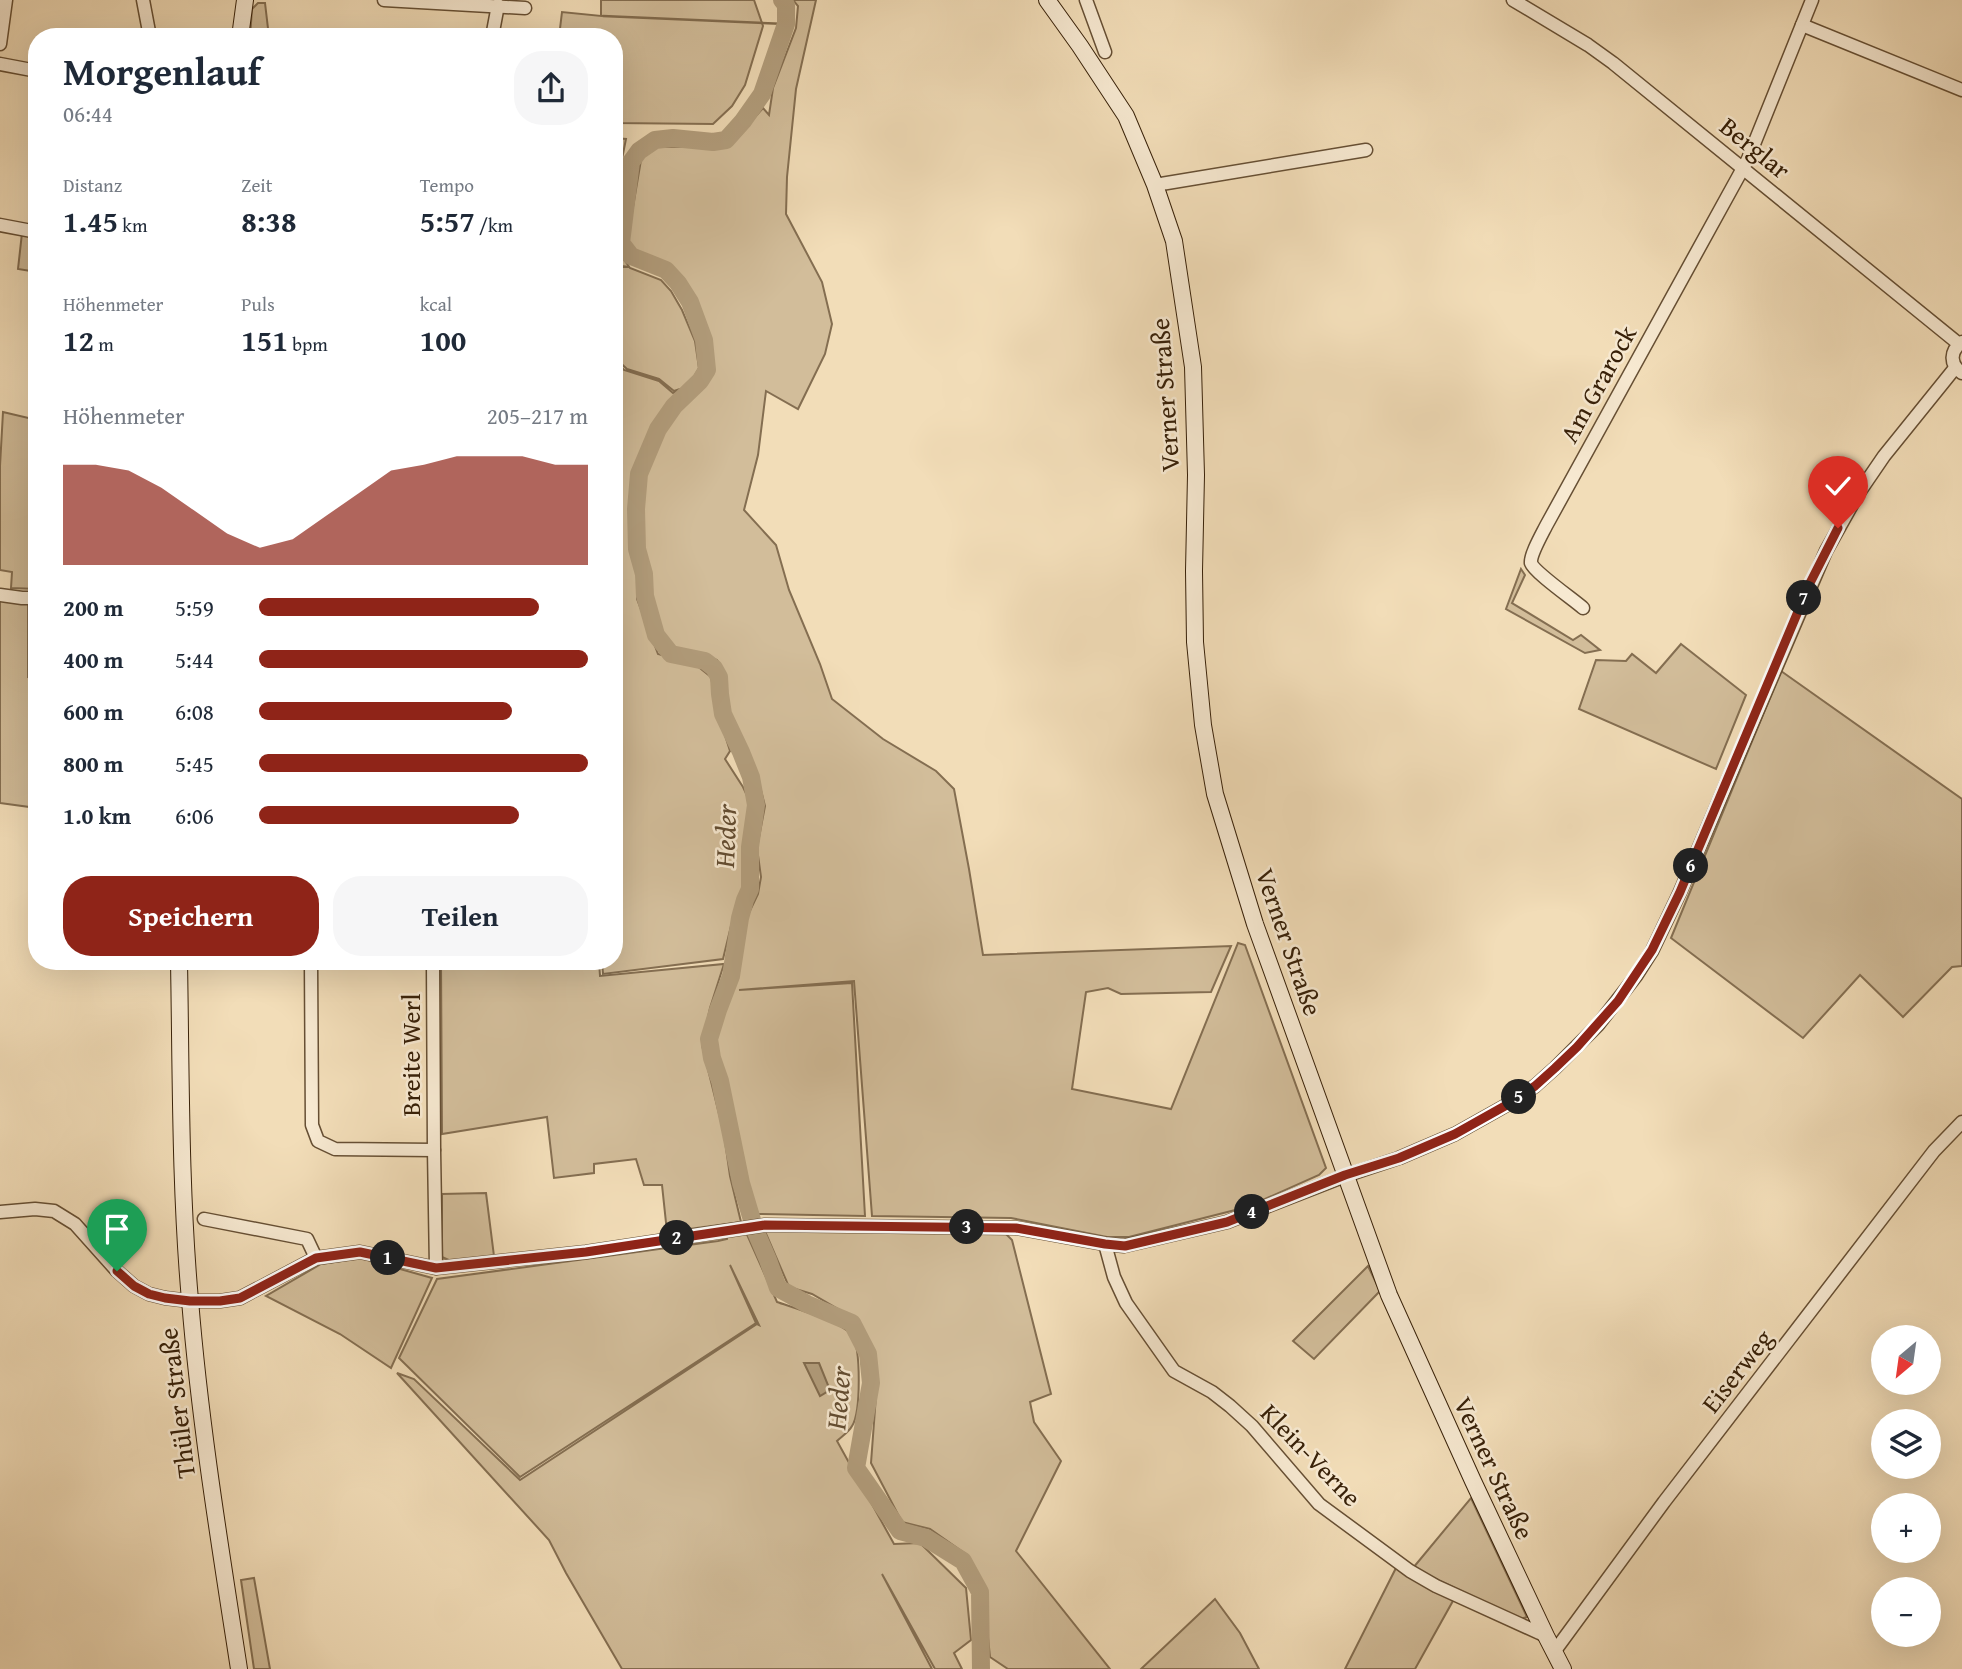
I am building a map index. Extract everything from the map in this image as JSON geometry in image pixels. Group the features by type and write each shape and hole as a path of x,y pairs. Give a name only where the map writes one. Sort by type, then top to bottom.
{"main road":[{"path":"241,28 245,0"},
{"name":"Verner Straße","path":"1047,0 1126,116 1155,185 1174,241 1193,367 1196,475 1195,642 1203,725 1215,794 1255,924 1389,1295 1563,1669"},
{"name":"Thüler Straße","path":"179,970 184,1219 190,1301 204,1434 239,1669"}],"street":[{"path":"0,44 6,0"},
{"path":"143,0 148,28"},
{"path":"384,0 466,2 525,8"},
{"name":"Berglar","path":"1513,0 1596,51 1961,343"},
{"path":"1743,168 1812,0"},
{"path":"1087,4 1105,52"},
{"path":"494,28 498,5"},
{"path":"1802,25 1962,90"},
{"path":"0,64 28,69"},
{"path":"1155,185 1366,150"},
{"name":"Am Grarock","path":"1583,608 1539,573 1532,566 1531,558 1546,526 1743,168"},
{"path":"0,225 28,230"},
{"path":"0,1212 35,1209 54,1211 75,1224 134,1286 157,1296 190,1301 220,1301 240,1298 316,1258 360,1252 436,1268 586,1252 765,1225 1016,1228 1105,1244 1140,1244 1227,1222 1345,1175 1399,1158 1455,1134 1535,1086 1577,1047 1618,1001 1652,950 1810,583 1858,494 1884,456 1959,370 1953,363 1953,353 1961,343"},
{"path":"0,595 28,598"},
{"name":"Breite Werl","path":"311,970 312,1125 318,1141 335,1149 434,1150"},
{"name":"Breite Werl","path":"433,970 436,1268"},
{"name":"Eiserweg","path":"1554,1652 1664,1502 1934,1151 1962,1122"},
{"path":"204,1219 307,1239 316,1258"},
{"name":"Klein-Verne","path":"1105,1244 1114,1277 1126,1303 1174,1371 1213,1392 1252,1426 1319,1504 1427,1581 1546,1636"}],"shaded area":[{"path":"601,0 754,0 763,26 745,85 732,106 713,124 623,123 623,28 560,28 562,12 601,16"},
{"path":"793,0 816,0 796,89 786,214 822,282 832,324 825,354 798,409 766,391 758,455 744,510 776,545 789,590 832,699 883,739 936,771 954,789 983,955 1231,946 1211,992 1121,994 1108,988 1086,992 1072,1089 1171,1109 1238,943 1245,945 1326,1168 1319,1175 1247,1207 1129,1237 1107,1237 1011,1218 872,1216 854,981 739,990 852,983 865,1216 758,1214 747,1180 715,1039 722,1011 735,980 746,919 758,894 761,877 757,848 765,806 756,771 729,713 724,672 717,660 677,650 666,640 660,629 644,548 637,599 658,654 696,665 711,677 717,710 730,751 725,759 750,802 744,844 745,885 723,959 603,974 603,970 623,970 623,369 659,381 673,393 680,389 674,391 659,379 623,365 623,267 629,267 623,266 623,258 630,268 661,280 682,310 695,341 699,368 684,387 695,379 702,386 695,395 704,386 712,372 709,340 696,302 669,266 634,253 627,242 642,154 658,147 729,146 763,108 769,115 773,88 796,28 798,6"},
{"path":"258,3 265,3 268,28 251,28 252,9"},
{"path":"22,233 28,234 28,271 18,269"},
{"path":"3,412 28,418 28,589 11,588 12,572 0,570"},
{"path":"1521,569 1525,575 1512,603 1573,640 1581,635 1600,650 1585,653 1506,609"},
{"path":"0,600 28,604 28,807 0,803"},
{"path":"1681,644 1746,695 1716,769 1579,709 1596,660 1626,661 1632,654 1656,673"},
{"path":"1781,671 1962,799 1962,966 1952,967 1903,1017 1860,975 1803,1038 1671,938"},
{"path":"724,964 702,1045 724,1134 741,1222 667,1232 662,1185 644,1185 636,1159 594,1164 594,1173 554,1178 547,1117 442,1134 441,970 600,970 600,976"},
{"path":"486,1193 494,1256 451,1261 442,1257 442,1194"},
{"path":"764,1229 1004,1232 1012,1240 1051,1394 1030,1402 1034,1422 1061,1461 1016,1551 1110,1669 1008,1669 990,1657 983,1589 967,1555 930,1529 902,1522 871,1463 877,1382 873,1351 857,1320 812,1294 789,1287"},
{"path":"745,1230 777,1302 828,1320 852,1335 858,1366 857,1408 852,1426 837,1441 894,1544 920,1543 966,1588 971,1640 954,1653 962,1669 935,1669 882,1574 932,1669 622,1669 549,1540 397,1373 414,1379 520,1480 759,1325 730,1265 756,1323 520,1477 399,1358 437,1279 718,1241"},
{"path":"361,1258 432,1278 391,1368 340,1334 266,1296 321,1264"},
{"path":"1368,1266 1380,1291 1314,1359 1293,1341"},
{"path":"804,1363 819,1363 830,1390 820,1396"},
{"path":"1471,1498 1527,1617 1520,1619 1413,1568"},
{"path":"1397,1566 1454,1599 1415,1669 1345,1669"},
{"path":"254,1578 270,1669 254,1669 241,1580"},
{"path":"1215,1599 1240,1633 1259,1669 1141,1669"}],"waterway":[{"name":"Heder","path":"623,227 631,162 639,151 655,140 726,140 762,94 786,24 786,5 782,0"},
{"path":"603,16 786,24"},
{"name":"Heder","path":"623,246 631,256 666,270 678,283 690,302 704,340 707,370 700,381 674,406 658,429 639,474 637,549 644,574 645,596 656,635 671,654 705,661 714,668 719,677 723,714 751,777 756,805 750,847 750,889 740,918 731,976 709,1039 741,1183 755,1230 778,1288 852,1323 868,1354 871,1383 856,1468 900,1531 926,1538 963,1561 980,1592 981,1669"}],"route":[{"path":"117,1271 134,1286 149,1294 190,1301 220,1301 240,1298 316,1258 360,1252 436,1268 586,1252 765,1225 1016,1228 1125,1246 1227,1222 1345,1175 1399,1158 1455,1134 1535,1086 1598,1025 1636,976 1652,950 1680,892 1810,583 1838,528"}]}
